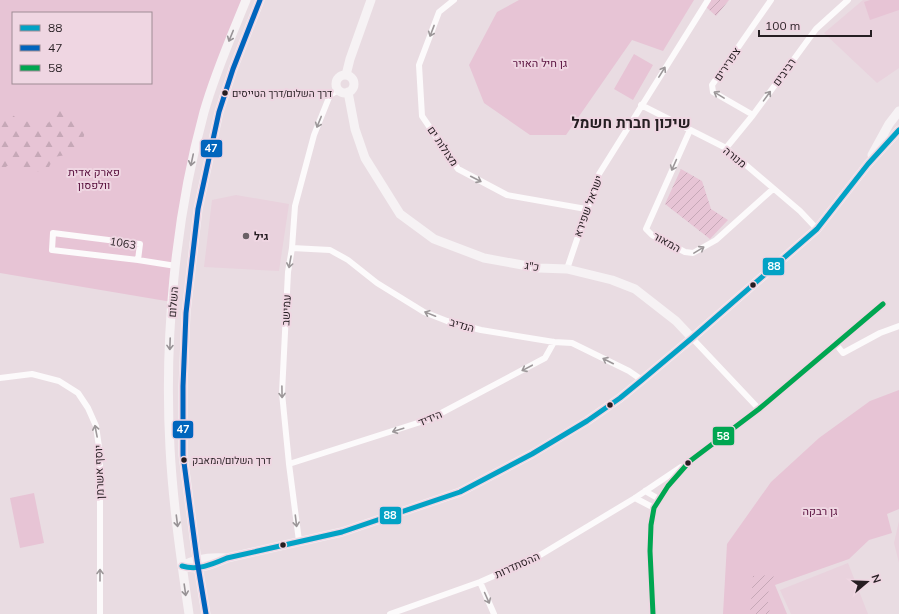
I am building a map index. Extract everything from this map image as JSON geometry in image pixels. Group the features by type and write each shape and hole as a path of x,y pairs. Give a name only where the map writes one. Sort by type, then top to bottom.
{"street":[{"name":"השלום","path":"189,614 172,483 170,448 168,389 172,302 184,200 193,157 203,117 220,65 246,0"},
{"name":"השלום","path":"206,614 183,455 183,386 186,313 198,209 219,112 260,0"},
{"path":"346,75 350,59 371,0"},
{"name":"מצולות ים","path":"454,0 439,12 419,65 422,116 458,169 507,195 586,209"},
{"path":"641,105 708,0"},
{"name":"צפרירים","path":"752,115 713,92 712,85 771,0"},
{"name":"רביבים","path":"726,148 816,29 848,0"},
{"path":"341,76 350,76 354,81 353,88 344,91 337,85 338,80 341,76"},
{"name":"עמישב","path":"299,541 282,393 288,272 292,248 295,206 314,135 330,95 344,91"},
{"name":"כ\"ג","path":"344,91 365,158 400,214 434,239 484,258 539,268 567,269 612,280 635,289 676,321 759,409"},
{"name":"ישראל שפירא","path":"567,269 599,174 641,105"},
{"name":"מנורה","path":"641,105 726,148 800,211 817,229"},
{"path":"868,164 886,129 899,111"},
{"name":"המאור","path":"690,130 646,229 652,235 685,252 693,253 716,240 773,189"},
{"path":"182,566 190,569 198,564 212,564 227,558 342,532 460,492 532,454 620,398 692,338 817,229 868,164 899,130"},
{"name":"1063","path":"138,260 140,244 53,233 52,250 176,266"},
{"name":"הנדיב","path":"292,248 330,250 348,260 377,283 424,312 447,321 481,330 554,342 572,343 629,371 642,380"},
{"name":"ההסתדרות","path":"390,614 480,582 537,557 635,498 690,461 759,409 835,343 883,304"},
{"path":"835,343 843,353 880,333 899,326"},
{"name":"הידיד","path":"289,464 430,419 545,358 554,342"},
{"name":"יוסף אשרמן","path":"0,378 32,374 59,381 78,393 88,408 96,426 100,454 100,614"},
{"name":"ההסתדרות","path":"654,508 668,486 690,461"},
{"path":"645,491 659,499"},
{"path":"635,498 654,508 651,525 650,551 653,614"},
{"path":"480,582 494,614"}],"shaded area":[{"path":"863,0 899,0 899,68 877,83 824,33"},
{"name":"גיל","path":"236,195 289,204 279,271 204,267 212,200"},
{"path":"899,521 899,563 894,543"},
{"path":"848,563 868,614 791,614 780,590"}],"green space":[{"name":"פארק אדית וולפסון","path":"0,0 246,0 193,157 172,302 0,273"},
{"name":"גן חיל האויר","path":"519,0 694,0 663,51 632,40 566,135 530,135 484,103 469,65 497,12"},
{"path":"710,0 729,0 716,16 706,7"},
{"path":"870,0 899,0 899,10 870,20 864,2"},
{"path":"634,54 653,65 633,100 614,89"},
{"path":"64,107 73,108 85,132 81,146 66,155 54,157 48,169 43,171 35,172 23,169 14,164 7,166 0,172 0,108 21,121 48,123 56,113"},
{"path":"681,169 702,181 711,209 728,220 710,239 665,204"},
{"name":"גן רבקה","path":"899,390 899,509 887,514 892,533 869,540 849,559 775,585 787,614 723,614 727,544 771,482 819,438 870,401"},
{"path":"34,493 44,543 20,548 10,498"},
{"path":"774,575 767,596 770,614 750,614 753,576"}],"transit line":[{"name":"47","path":"206,614 183,455 183,386 186,313 198,209 219,112 233,69 260,0"},
{"name":"88","path":"182,566 194,568 205,566 227,558 342,532 460,492 532,454 587,421 620,398 642,380 817,229 868,164 899,130"},
{"name":"58","path":"653,614 650,551 651,525 654,508 668,486 690,461 759,409 883,304"}],"place":[{"name":"דרך השלום/דרך הטייסים","path":"225,93"},
{"name":"גיל","path":"246,236"},
{"name":"דרך השלום/המאבק","path":"184,460"}],"district":[{"name":"שיכון חברת חשמל","path":"631,122"}]}
